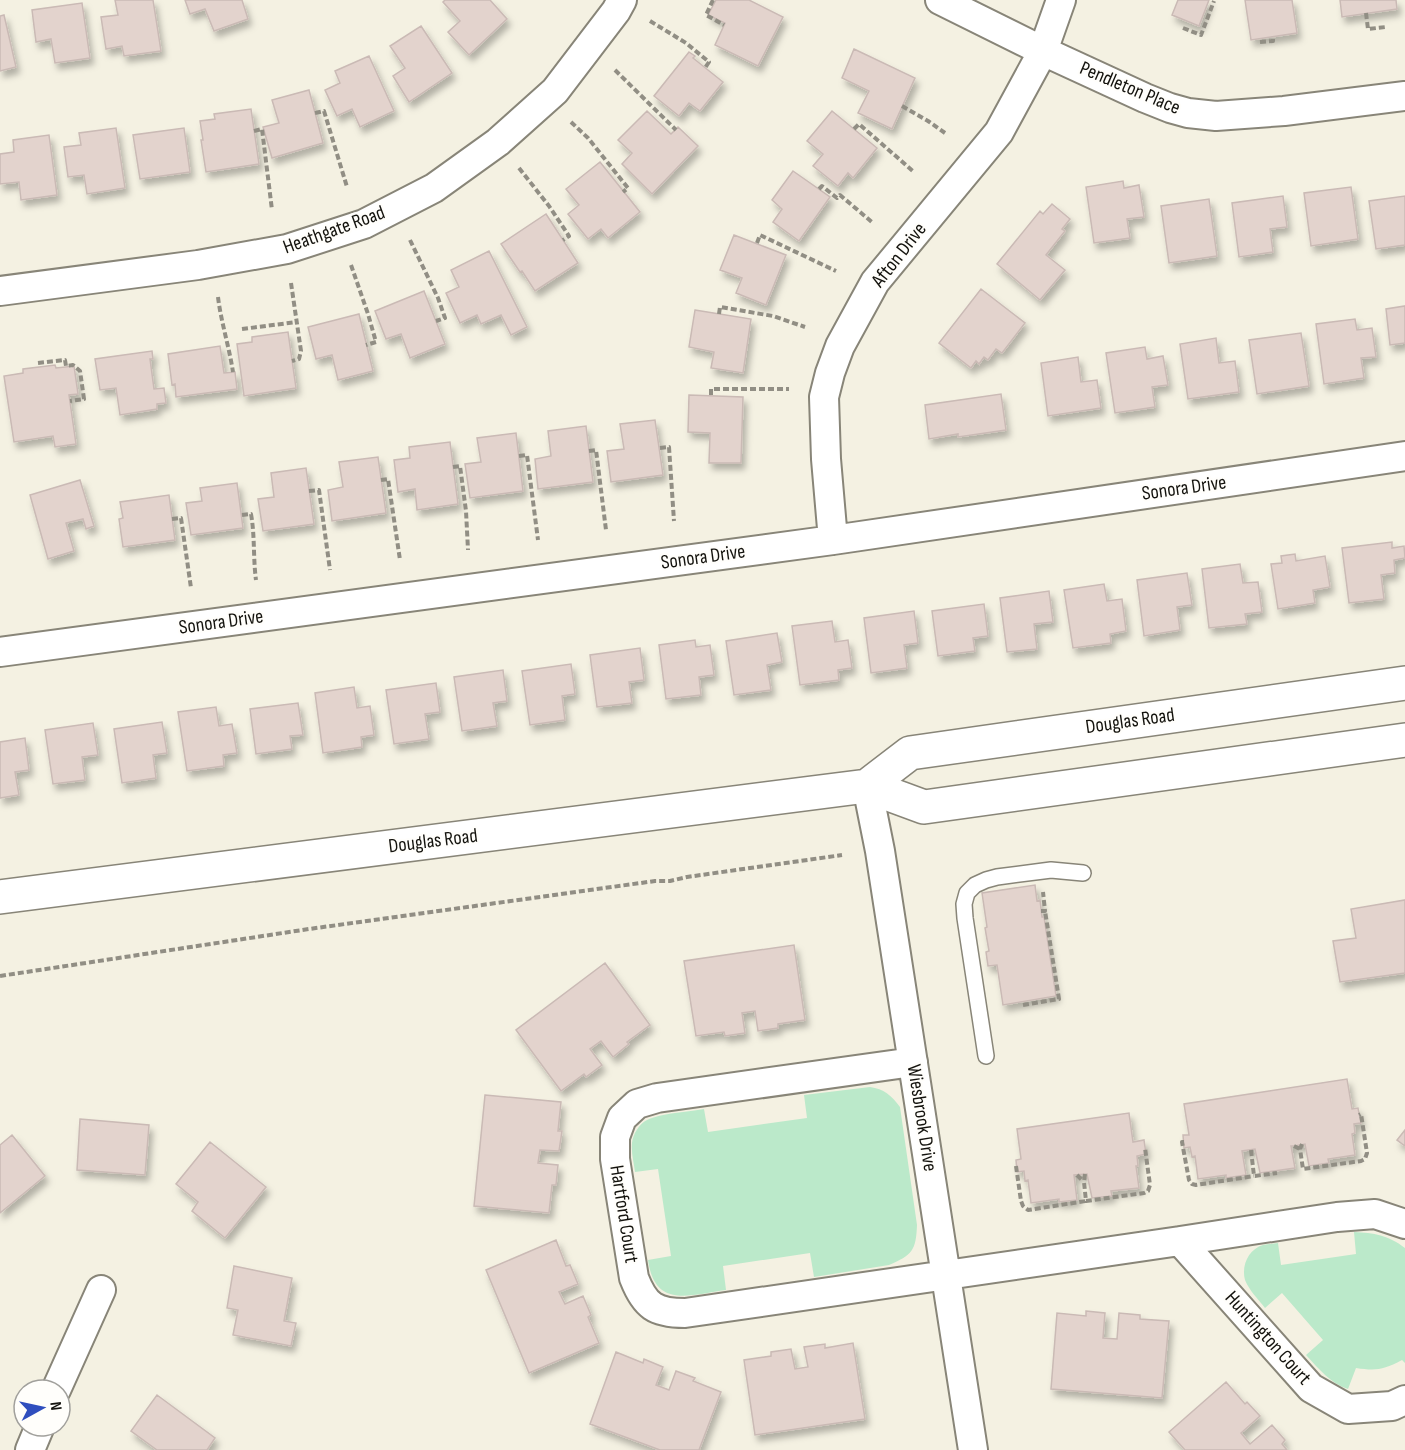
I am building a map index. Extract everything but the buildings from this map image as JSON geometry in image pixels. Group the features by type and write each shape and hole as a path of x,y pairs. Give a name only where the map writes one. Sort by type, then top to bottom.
{"street":[{"name":"Heathgate Road","path":"0,291 198,265 287,249 364,224 434,188 498,142 555,91 622,0"},
{"name":"Pendleton Place","path":"940,0 1043,51 1163,106 1188,113 1216,116 1284,111 1405,96"},
{"name":"Afton Drive","path":"833,540 826,459 824,397 840,346 875,282 999,132 1043,51 1061,0"},
{"name":"Sonora Drive","path":"0,652 833,540 1405,456"},
{"name":"Douglas Road","path":"867,786 910,753 1405,683"},
{"name":"Douglas Road","path":"0,897 867,786 924,807 1405,740"},
{"name":"Wiesbrook Drive","path":"867,786 880,851 914,1062 973,1450"},
{"name":"Hartford Court","path":"914,1062 657,1098 637,1104 622,1118 615,1137 616,1170 634,1278 640,1294 652,1307 668,1313 685,1313 946,1274"},
{"path":"946,1274 1337,1217 1375,1215 1405,1224"},
{"name":"Huntington Court","path":"1180,1241 1311,1388 1348,1409 1392,1406 1405,1400"},
{"path":"61,1378 101,1290"}],"lane":[{"path":"986,1056 965,918 964,904 967,893 975,885 997,877 1051,870 1083,873"}],"path":[{"path":"713,0 706,15 724,25"},
{"path":"1183,28 1201,35 1214,1"},
{"path":"1366,13 1368,29 1386,27"},
{"path":"650,21 686,43 709,62 705,68"},
{"path":"1260,42 1273,40 1273,37"},
{"path":"615,70 676,129"},
{"path":"902,106 945,133"},
{"path":"315,113 324,111 347,187"},
{"path":"571,122 588,138 628,188 623,192"},
{"path":"854,129 859,123 914,172"},
{"path":"254,131 262,129 272,210"},
{"path":"519,168 569,236 563,240"},
{"path":"819,189 822,186 837,198 840,195 873,223"},
{"path":"757,243 760,235 836,271"},
{"path":"410,240 430,280 445,318 436,321"},
{"path":"351,265 376,342 366,345"},
{"path":"291,283 301,354 299,359 292,362"},
{"path":"218,297 220,318 230,350 233,372"},
{"path":"719,314 720,307 773,316 805,327"},
{"path":"242,329 297,322"},
{"path":"38,363 65,360 66,366 73,365 80,371 84,399 70,401"},
{"path":"711,395 711,388 789,389"},
{"path":"660,448 669,447 674,521"},
{"path":"590,451 596,450 606,530"},
{"path":"519,456 527,455 538,540"},
{"path":"453,467 460,466 468,550"},
{"path":"381,480 388,479 400,560"},
{"path":"309,491 319,490 330,570"},
{"path":"242,515 251,514 256,580"},
{"path":"172,519 181,518 191,588"},
{"path":"0,976 321,927 655,880 670,881 842,855"},
{"path":"1023,1005 1059,999 1046,911"},
{"path":"1294,1146 1301,1147 1303,1169 1361,1161 1367,1153 1361,1114 1359,1115"},
{"path":"1184,1142 1182,1142 1191,1184 1277,1173"},
{"path":"1016,1166 1021,1201 1028,1210 1148,1191 1150,1185 1145,1148"},
{"path":"1248,1150 1254,1176"},
{"path":"1085,1174 1083,1182 1086,1201"},
{"path":"1077,1175 1083,1182"}],"green space":[{"path":"870,1087 887,1093 900,1107 917,1225 914,1246 908,1255 889,1265 814,1277 810,1253 723,1266 726,1290 687,1296 666,1292 658,1286 652,1276 648,1260 671,1256 658,1169 635,1172 632,1143 641,1124 660,1116 704,1109 708,1132 807,1118 804,1095"},
{"path":"1354,1232 1381,1236 1405,1248 1405,1363 1402,1360 1379,1369 1356,1368 1348,1389 1330,1379 1306,1355 1323,1340 1282,1293 1265,1308 1247,1284 1244,1269 1250,1254 1258,1247 1267,1244 1278,1243 1281,1265 1356,1254"}]}
